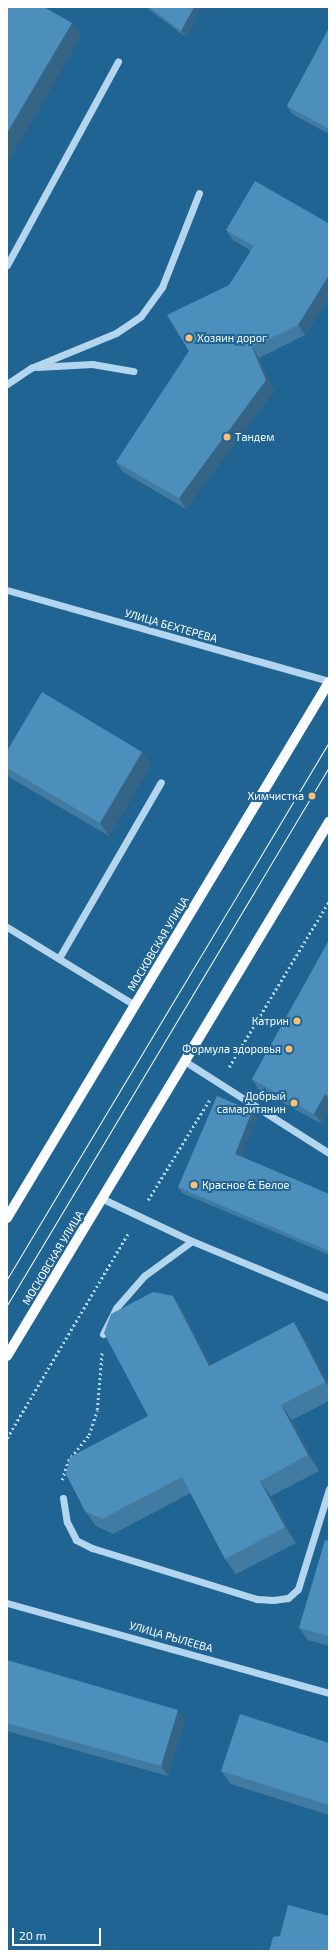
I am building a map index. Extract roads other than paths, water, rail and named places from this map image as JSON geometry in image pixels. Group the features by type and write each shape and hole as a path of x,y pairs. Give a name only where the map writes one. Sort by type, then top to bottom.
{"main road":[{"name":"МОСКОВСКАЯ УЛИЦА","path":"7,1218 329,681"},
{"name":"МОСКОВСКАЯ УЛИЦА","path":"7,1356 186,1062 329,822"}],"street":[{"path":"7,265 118,61"},
{"path":"7,384 31,368 116,333 141,316 162,288 199,193"},
{"path":"31,368 92,364 133,371"},
{"name":"УЛИЦА БЕХТЕРЕВА","path":"7,590 329,681"},
{"path":"59,958 161,782"},
{"path":"7,927 135,1005"},
{"path":"186,1062 218,1084 329,1153"},
{"path":"103,1199 192,1242 329,1298"},
{"path":"104,1334 116,1308 144,1276 192,1242"},
{"path":"63,1498 67,1522 76,1540 92,1548 257,1599 273,1600 288,1598 298,1589 329,1489"},
{"name":"УЛИЦА РЫЛЕЕВА","path":"7,1603 329,1693"}],"tram line":[{"path":"7,1279 329,742"},
{"path":"7,1305 329,767"}],"place":[{"name":"Хозяин дорог","path":"189,338"},
{"name":"Тандем","path":"227,437"},
{"name":"Химчистка","path":"312,796"},
{"name":"Катрин","path":"297,1021"},
{"name":"Формула здоровья","path":"289,1049"},
{"name":"Добрый самаритянин","path":"294,1103"},
{"name":"Красное & Белое","path":"194,1185"}]}
